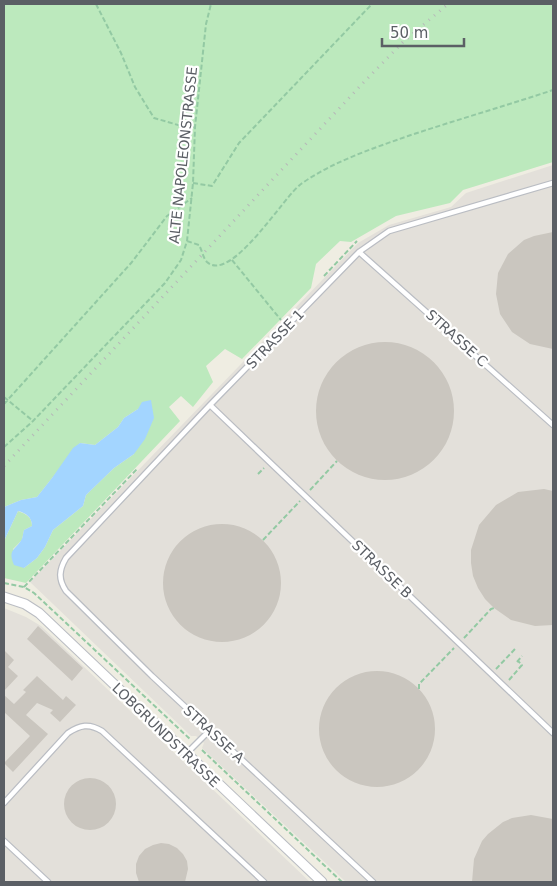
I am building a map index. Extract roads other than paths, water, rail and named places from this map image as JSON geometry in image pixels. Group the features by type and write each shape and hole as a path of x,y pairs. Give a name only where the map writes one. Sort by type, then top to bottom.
{"street":[{"name":"LOBGRUNDSTRASSE","path":"4,597 25,604 39,613 322,882"}],"lane":[{"name":"STRASSE 1","path":"60,582 60,568 66,558 210,405 359,252 389,231 553,183"},
{"name":"STRASSE C","path":"359,252 553,425"},
{"name":"STRASSE B","path":"210,405 553,733"},
{"name":"STRASSE A","path":"60,582 66,591 210,730 373,882"},
{"path":"4,803 68,733 80,725 94,726 102,731 264,882"},
{"path":"186,754 210,730"},
{"path":"4,841 48,882"}],"water":[{"path":"151,400 154,418 145,439 134,454 114,468 86,495 83,506 53,530 37,558 24,568 14,565 11,556 13,550 20,543 24,530 32,526 32,523 28,516 18,511 4,541 4,507 21,500 37,497 73,448 80,443 95,445 118,427 124,418 138,409 142,402"}],"railway":[{"path":"4,466 363,83 403,42 448,4"}]}
